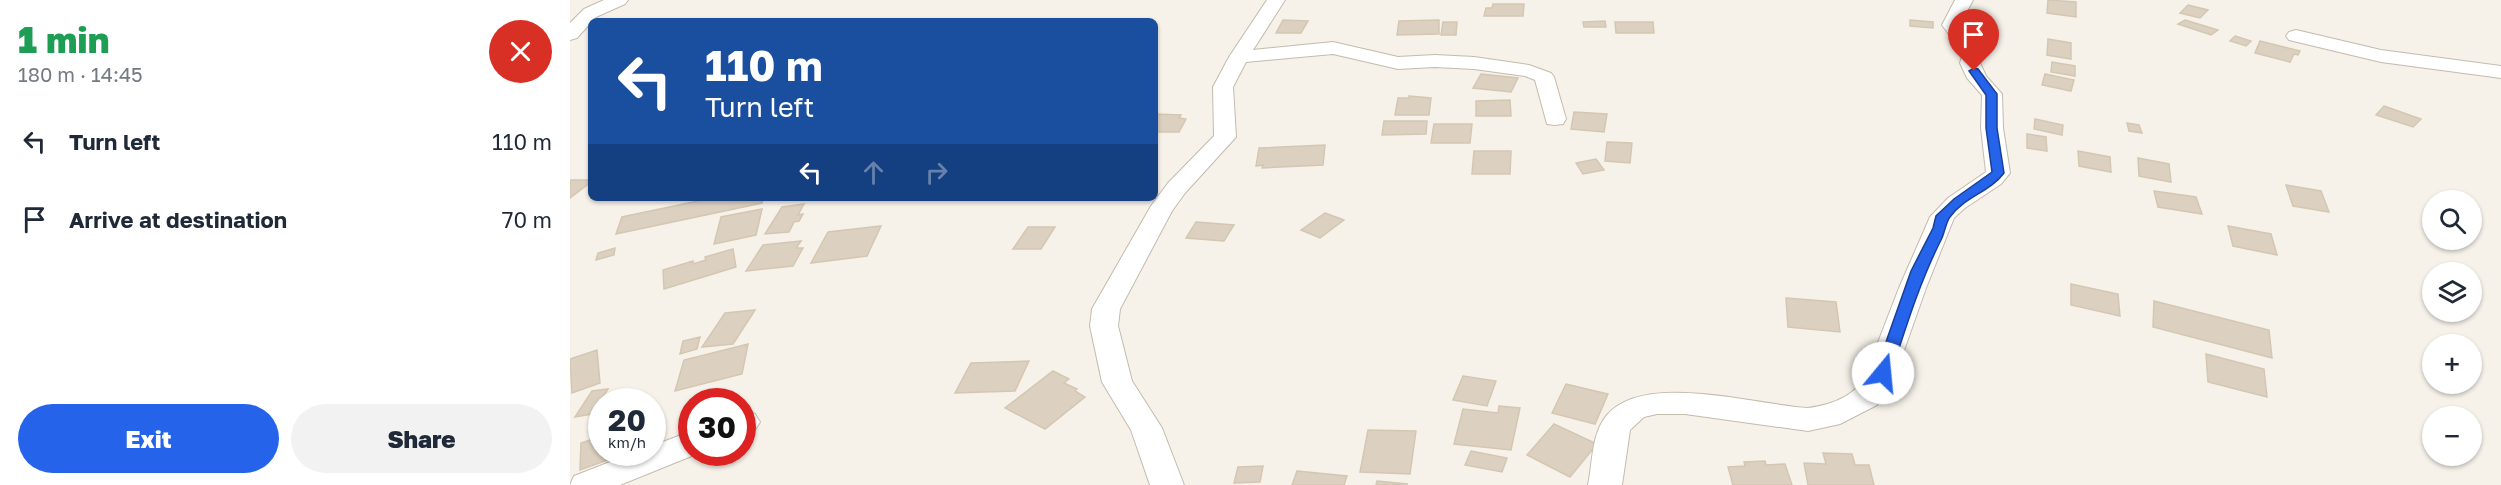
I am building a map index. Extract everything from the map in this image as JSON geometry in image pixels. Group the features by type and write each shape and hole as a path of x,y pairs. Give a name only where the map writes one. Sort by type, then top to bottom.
{"street":[{"path":"570,34 590,13 619,0"},
{"path":"1167,485 1146,428 1117,382 1104,326 1106,309 1176,188 1225,137 1223,87 1275,0"},
{"path":"1605,485 1608,452 1618,422 1641,405 1659,402 1812,418 1826,417 1868,398 1883,373 1918,271 1940,228 1943,216 1959,201 1998,173 1992,128 1992,94 1977,78 1970,63 1973,52 1951,25 1964,0"},
{"path":"2296,36 2381,56 2501,72"},
{"path":"1239,57 1333,48 1398,63 1434,61 1474,63 1528,71 1544,77 1555,119"},
{"path":"586,485 678,449"}],"building":[{"path":"2048,0 2076,2 2076,17 2047,13"},
{"path":"1493,4 1524,4 1523,16 1484,16 1486,8 1492,8"},
{"path":"2188,5 2208,10 2200,18 2180,13"},
{"path":"1283,20 1308,21 1301,33 1276,33"},
{"path":"1439,20 1439,34 1397,35 1399,21"},
{"path":"1910,20 1933,22 1933,28 1910,26"},
{"path":"2185,20 2218,30 2211,35 2178,24"},
{"path":"1605,21 1606,27 1584,27 1583,22"},
{"path":"1443,22 1457,22 1456,35 1441,35"},
{"path":"1615,22 1653,22 1654,33 1616,33"},
{"path":"2235,36 2251,41 2246,46 2230,41"},
{"path":"2048,39 2071,43 2071,59 2047,55"},
{"path":"2260,41 2300,51 2298,55 2294,54 2290,62 2255,53"},
{"path":"2052,62 2075,66 2075,76 2051,72"},
{"path":"1481,74 1518,78 1511,92 1473,88"},
{"path":"2045,74 2074,80 2071,91 2042,85"},
{"path":"1409,96 1431,98 1429,115 1395,115 1398,98 1409,98"},
{"path":"1510,100 1511,116 1476,116 1476,101"},
{"path":"2384,106 2421,119 2413,127 2376,115"},
{"path":"1574,112 1607,114 1604,132 1571,129"},
{"path":"1158,114 1181,115 1179,118 1186,119 1179,132 1158,132"},
{"path":"2035,119 2063,125 2062,135 2034,129"},
{"path":"1384,121 1427,121 1426,134 1382,135"},
{"path":"2127,123 2139,125 2142,133 2129,131"},
{"path":"1434,124 1472,124 1470,143 1431,143"},
{"path":"2027,134 2046,137 2047,151 2027,148"},
{"path":"1607,142 1632,143 1630,163 1605,161"},
{"path":"1325,145 1323,165 1262,168 1263,165 1256,166 1259,148"},
{"path":"1474,151 1511,151 1510,174 1472,174"},
{"path":"2078,151 2110,157 2111,172 2079,166"},
{"path":"2138,158 2169,164 2171,182 2139,176"},
{"path":"1596,159 1604,170 1583,174 1576,163"},
{"path":"570,180 588,180 588,184 570,198"},
{"path":"2286,185 2321,191 2329,212 2293,206"},
{"path":"2154,191 2196,197 2202,214 2158,207"},
{"path":"698,201 762,201 762,203 616,234 622,217"},
{"path":"804,204 798,215 803,214 799,221 794,222 789,232 765,234 782,207"},
{"path":"762,209 756,235 714,244 721,217"},
{"path":"1325,213 1344,220 1320,238 1301,230"},
{"path":"1196,222 1234,225 1224,241 1186,238"},
{"path":"881,226 867,256 811,263 828,232"},
{"path":"2228,226 2271,234 2277,255 2233,246"},
{"path":"1028,227 1055,227 1041,249 1013,249"},
{"path":"801,241 796,248 803,248 793,266 746,271 763,245"},
{"path":"615,248 614,255 596,260 598,253"},
{"path":"733,249 736,267 664,289 663,270 693,261 693,264 706,260 705,257"},
{"path":"2071,284 2118,294 2120,316 2071,305"},
{"path":"1786,298 1836,302 1840,332 1788,327"},
{"path":"2154,301 2269,330 2272,358 2153,327"},
{"path":"755,310 733,344 702,347 725,313"},
{"path":"700,337 697,349 680,354 683,341"},
{"path":"748,344 742,374 687,388 678,388 675,391 684,360"},
{"path":"597,350 600,383 572,393 570,359"},
{"path":"2206,354 2264,369 2267,397 2208,382"},
{"path":"1029,361 1015,391 955,393 971,363"},
{"path":"1053,371 1069,379 1064,383 1077,389 1075,391 1085,397 1045,429 1005,408"},
{"path":"1463,376 1496,381 1487,406 1453,400"},
{"path":"1566,384 1608,394 1595,424 1552,413"},
{"path":"588,397 588,415 575,417"},
{"path":"1499,406 1520,408 1511,450 1454,444 1463,409 1498,413"},
{"path":"1554,424 1597,444 1570,477 1527,455"},
{"path":"1368,430 1416,431 1410,474 1360,472"},
{"path":"588,441 588,466 591,466 580,470 581,443"},
{"path":"1471,451 1507,458 1502,472 1465,465"},
{"path":"1823,453 1852,454 1855,465 1869,465 1874,485 1808,485 1804,463 1826,464"},
{"path":"1765,461 1766,465 1785,464 1792,485 1733,485 1728,467 1745,466 1744,462"},
{"path":"1263,466 1260,482 1234,483 1238,467"},
{"path":"1297,471 1347,476 1344,485 1292,485"},
{"path":"1377,481 1408,484 1376,485"}],"route":[{"path":"1883,373 1918,271 1940,228 1943,216 1959,201 1998,173 1993,150 1992,94 1977,78 1974,71"}]}
